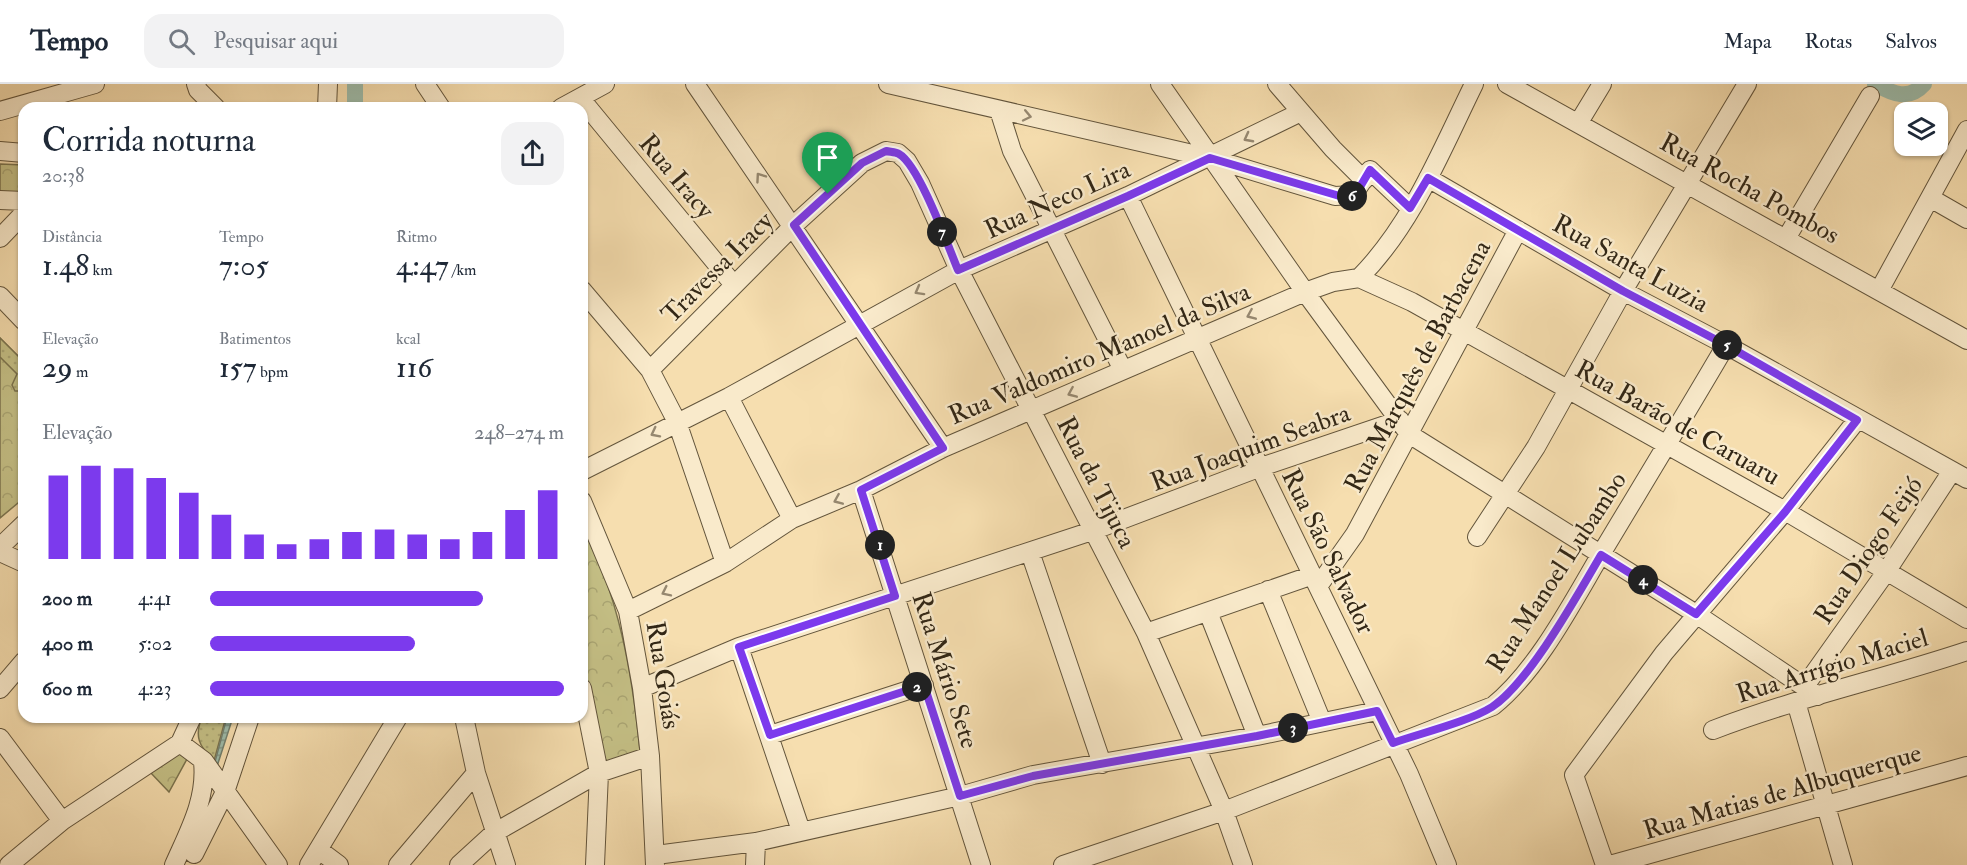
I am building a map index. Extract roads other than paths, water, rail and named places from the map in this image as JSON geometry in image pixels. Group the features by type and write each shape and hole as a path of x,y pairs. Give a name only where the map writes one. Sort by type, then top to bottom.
{"street":[{"path":"32,102 95,84"},
{"path":"196,84 198,90 210,102"},
{"path":"327,102 328,84"},
{"path":"425,84 437,102"},
{"path":"695,84 794,225 943,448"},
{"path":"888,84 1210,158 1335,196 1353,195 1367,175"},
{"path":"1160,84 1305,292 1405,427 1505,496 1696,614 1806,695 1826,806 1843,865"},
{"path":"1277,84 1301,112 1367,175 1410,208"},
{"path":"1359,278 1374,262 1428,178 1474,84"},
{"name":"Rua Rocha Pombos","path":"1507,84 1580,122 1686,184 1787,237 1967,340"},
{"path":"1580,122 1602,84"},
{"path":"1477,537 1570,390 1623,291 1747,84"},
{"path":"571,102 590,90"},
{"name":"Rua Iracy","path":"590,90 734,285"},
{"path":"1787,237 1870,96"},
{"path":"0,111 18,106"},
{"path":"999,110 1012,151 1123,370"},
{"name":"Rua Neco Lira","path":"588,468 729,397 958,270 1128,196 1301,112"},
{"path":"1880,290 1932,199 1967,130"},
{"path":"0,151 18,152"},
{"name":"Rua da Tijuca","path":"875,155 886,151 898,153 907,161 921,183 958,270 1146,633 1224,811 1243,865"},
{"name":"Travessa Iracy","path":"650,370 794,225 862,163 875,155"},
{"name":"Rua Santa Luzia","path":"1428,178 1623,291 1726,345 1959,475"},
{"name":"Rua São Salvador","path":"1128,196 1420,798 1447,865"},
{"path":"1932,199 1967,219"},
{"path":"0,200 18,201"},
{"path":"0,238 18,219"},
{"name":"Rua Marquês de Barbacena","path":"1316,580 1355,534 1405,427 1463,330 1518,230"},
{"name":"Rua Valdomiro Manoel da Silva","path":"628,611 725,563 792,519 861,490 943,448 1305,292 1333,282 1359,278"},
{"name":"Rua Barão de Caruaru","path":"1359,278 1412,302 1570,390 1967,619"},
{"path":"0,296 18,310"},
{"path":"588,297 650,370 677,422 725,563"},
{"name":"Rua Manoel Lubambo","path":"1063,865 1224,811 1393,743 1484,711 1509,693 1576,597 1726,345"},
{"path":"729,397 792,519"},
{"path":"1605,865 1574,775 1696,614 1785,512 1857,420"},
{"name":"Rua Joaquim Seabra","path":"642,688 739,647 1092,531 1261,468 1405,427"},
{"name":"Rua Diogo Feijó","path":"1806,695 1886,572 1959,475"},
{"name":"Rua Mário Sete","path":"861,490 981,865"},
{"name":"Rua Goiás","path":"588,515 628,611 642,688 650,756 656,860"},
{"path":"0,547 18,530"},
{"path":"0,552 18,560"},
{"path":"1030,552 1102,764"},
{"path":"1146,633 1268,590 1316,580"},
{"path":"1268,590 1322,722"},
{"path":"1208,612 1257,736"},
{"path":"739,647 801,831"},
{"name":"Rua Arrígio Maciel","path":"1713,730 1806,695 1967,651"},
{"path":"0,689 18,668"},
{"path":"770,735 924,685"},
{"path":"656,860 756,842 960,796 1033,776 1257,736 1377,711"},
{"path":"588,718 599,773 596,865"},
{"path":"9,865 62,821 180,743 189,723"},
{"path":"194,854 224,791 248,723"},
{"path":"339,865 314,858 394,723"},
{"path":"465,723 494,833 506,865"},
{"path":"0,738 62,821"},
{"path":"180,743 204,761 278,865"},
{"path":"459,865 494,833 599,773 650,756"},
{"path":"174,865 196,816 205,783 204,761"},
{"name":"Rua Matias de Albuquerque","path":"1611,865 1967,766"},
{"path":"398,865 477,773"},
{"path":"755,865 756,842"}],"waterway":[{"path":"355,84 355,102"},
{"path":"1875,84 1888,91 1901,94 1913,93 1924,84"}]}
